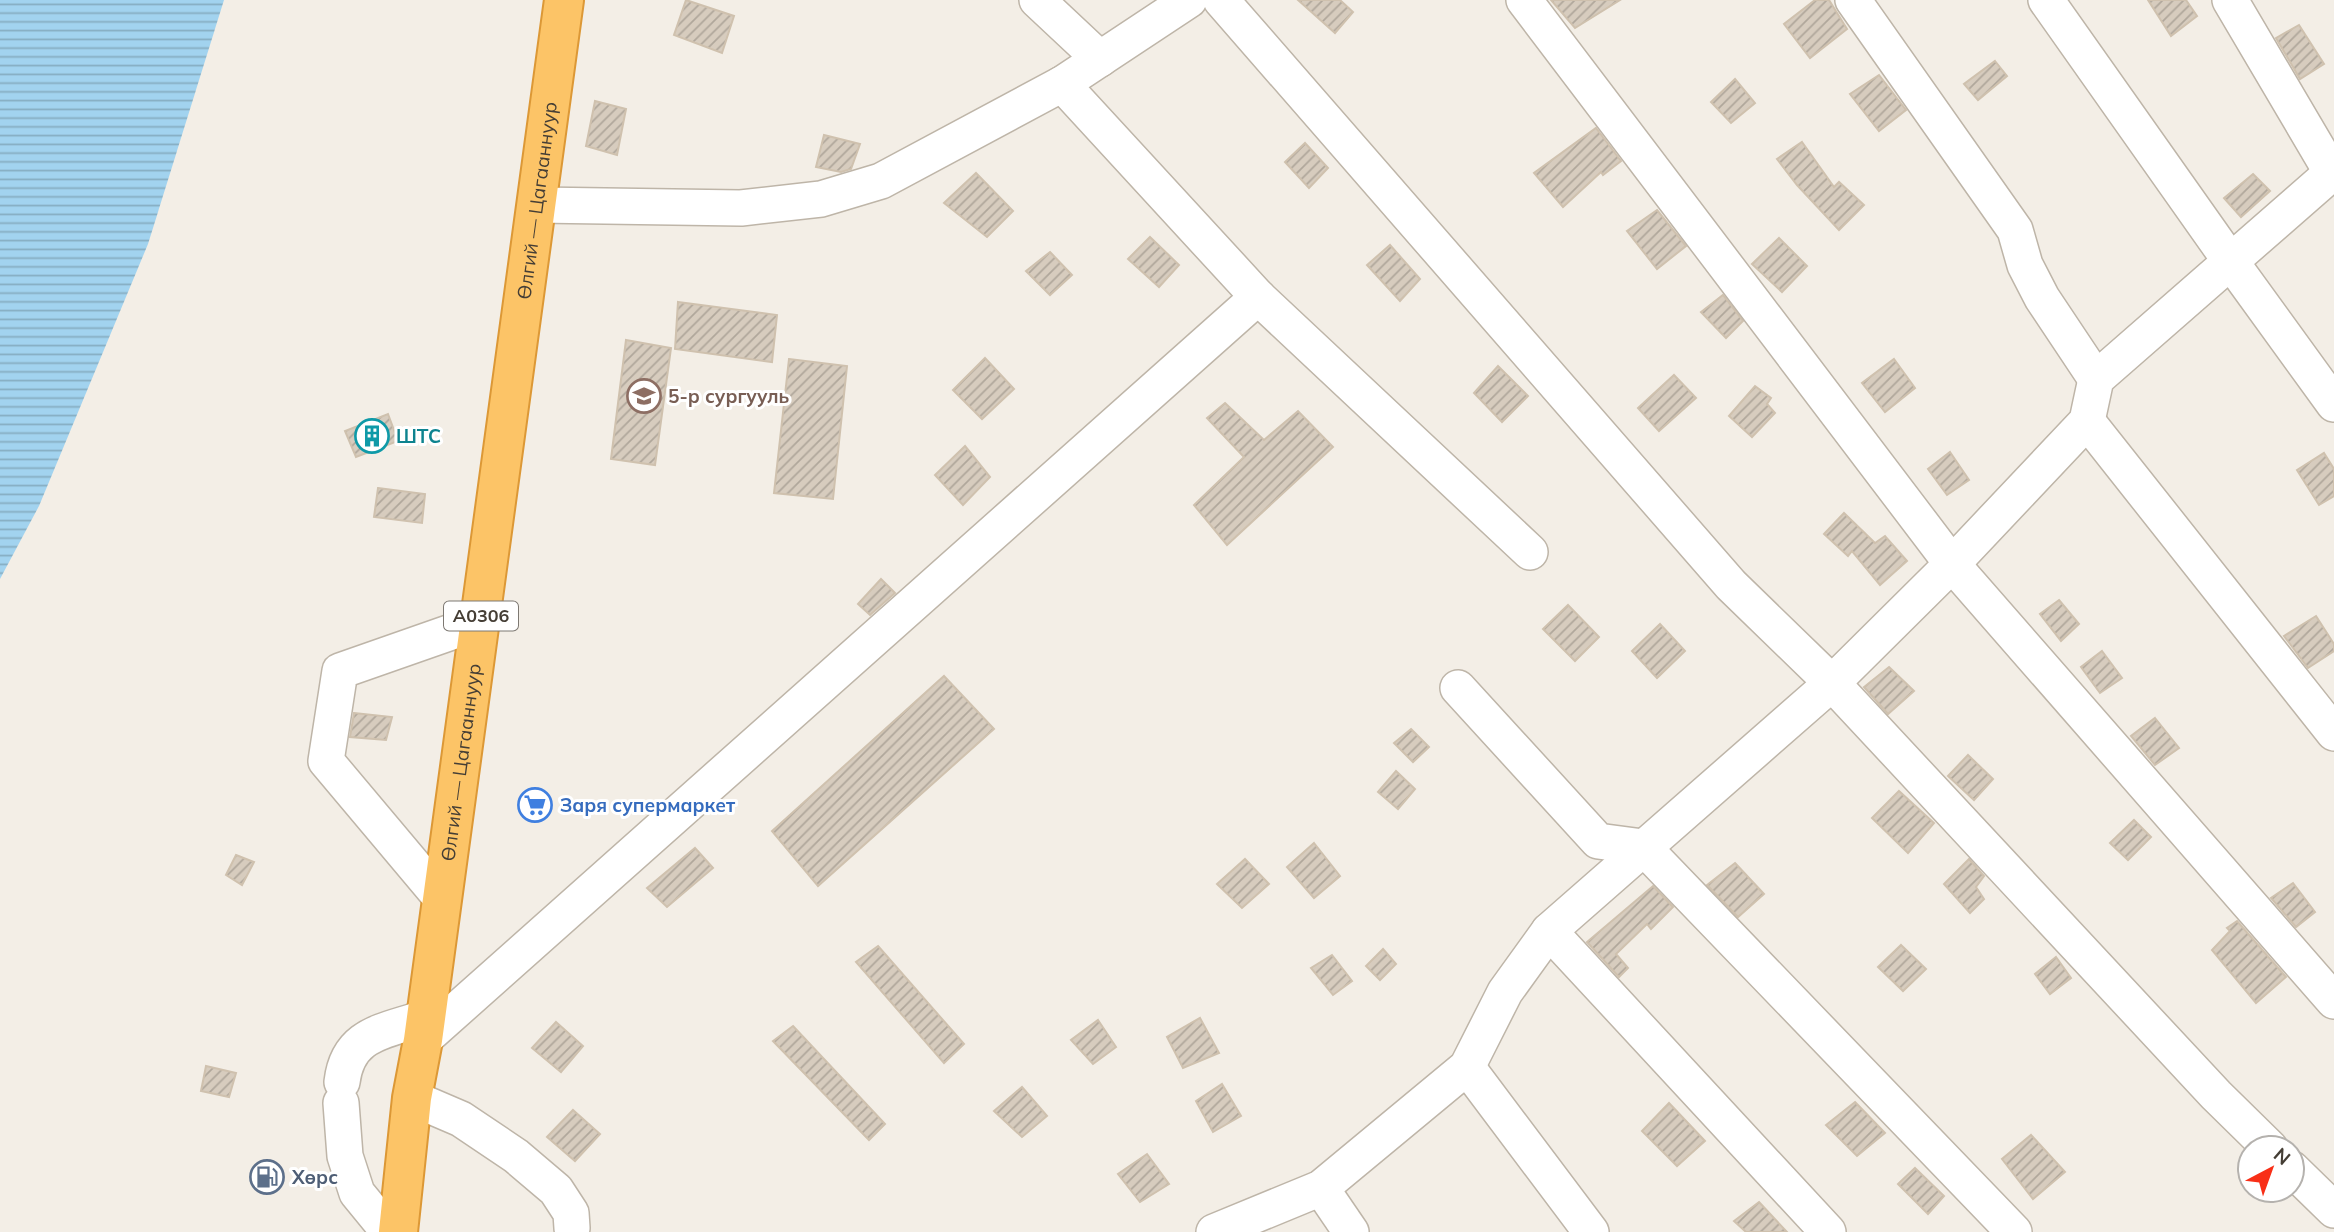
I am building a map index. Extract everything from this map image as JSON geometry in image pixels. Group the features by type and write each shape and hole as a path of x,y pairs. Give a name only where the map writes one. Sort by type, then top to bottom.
{"highway":[{"name":"Өлгий — Цагааннуур","path":"398,1232 412,1098 442,899 564,0"}],"street":[{"path":"1037,0 1100,59"},
{"path":"537,205 741,208 821,199 881,181 1062,84 1189,0"},
{"path":"1221,0 1731,585 1832,684 2206,1085 2256,1134"},
{"path":"1524,0 1952,564 2334,1001"},
{"path":"1853,0 2015,230 2025,265 2042,298 2096,379"},
{"path":"2046,0 2334,404"},
{"path":"1214,1232 1321,1188 1467,1067 1505,992 1549,931 1832,684 1952,564 2087,421 2096,379 2333,172 2230,0"},
{"path":"1062,84 1258,297 1530,552"},
{"path":"389,1232 357,1193 345,1156 341,1093 344,1064 352,1048 367,1038 424,1029 1258,297"},
{"path":"2087,421 2334,733"},
{"path":"442,899 326,761 340,671 480,622"},
{"path":"1458,688 1598,841 1643,847 2014,1232"},
{"path":"1549,931 1828,1232"},
{"path":"1467,1067 1591,1232"},
{"path":"412,1098 461,1119 516,1156 556,1190 571,1213 572,1228"},
{"path":"2306,1183 2334,1210"},
{"path":"1321,1188 1351,1232"}],"water":[{"path":"0,0 224,0 148,244 39,506 0,579"}],"building":[{"path":"686,0 734,16 722,53 674,35"},
{"path":"1298,0 1340,0 1353,12 1335,33"},
{"path":"1551,0 1620,0 1575,28"},
{"path":"1815,0 1829,0 1847,29 1810,58 1784,24"},
{"path":"2148,0 2186,0 2197,16 2171,36"},
{"path":"2299,25 2324,64 2300,79 2276,38"},
{"path":"1995,61 2007,76 1978,100 1964,84"},
{"path":"1879,75 1906,110 1879,131 1850,94"},
{"path":"1735,79 1755,103 1731,123 1711,102"},
{"path":"595,101 626,109 617,155 586,146"},
{"path":"1596,128 1621,161 1603,175 1601,172 1563,207 1534,173"},
{"path":"824,135 860,144 851,169 841,172 816,167"},
{"path":"1802,142 1834,187 1839,182 1864,205 1839,230 1777,159"},
{"path":"1305,143 1328,168 1309,188 1285,162"},
{"path":"976,173 1013,211 987,237 944,203"},
{"path":"2253,174 2270,191 2241,217 2224,198"},
{"path":"1657,210 1686,246 1657,269 1627,231"},
{"path":"1150,237 1179,265 1159,287 1128,259"},
{"path":"1779,238 1807,266 1782,292 1752,264"},
{"path":"1390,245 1420,279 1400,301 1367,265"},
{"path":"1050,252 1072,275 1050,295 1026,271"},
{"path":"1723,295 1743,321 1726,338 1701,312"},
{"path":"678,302 777,315 772,362 675,349"},
{"path":"626,340 671,348 655,465 611,459"},
{"path":"985,358 1014,389 982,419 953,390"},
{"path":"789,359 847,366 833,499 774,493"},
{"path":"1894,359 1915,388 1885,412 1862,383"},
{"path":"1498,366 1528,396 1502,422 1474,393"},
{"path":"1674,375 1696,398 1659,431 1638,408"},
{"path":"1755,386 1771,398 1767,404 1775,413 1752,437 1729,416"},
{"path":"1225,403 1264,440 1298,411 1333,447 1227,545 1194,505 1244,457 1207,418"},
{"name":"ШТС","path":"388,414 398,441 356,457 345,431"},
{"path":"965,446 990,477 963,505 935,475"},
{"path":"1950,452 1969,480 1947,495 1928,469"},
{"path":"2324,453 2334,469 2334,496 2319,505 2297,470"},
{"path":"378,488 425,494 422,523 374,517"},
{"path":"1844,513 1875,543 1885,536 1907,561 1880,585 1852,551 1848,556 1824,534"},
{"path":"881,579 895,593 870,615 858,604"},
{"path":"2059,600 2079,624 2061,641 2040,614"},
{"path":"1568,605 1599,637 1575,661 1543,629"},
{"path":"2316,616 2334,644 2334,651 2308,668 2284,636"},
{"path":"1660,624 1685,651 1657,678 1632,651"},
{"path":"2102,651 2122,678 2100,693 2081,667"},
{"path":"1889,667 1914,691 1888,714 1864,687"},
{"path":"944,676 994,729 818,886 772,831"},
{"path":"354,713 392,717 386,740 350,737"},
{"path":"2155,718 2179,748 2155,765 2131,736"},
{"path":"1411,729 1429,747 1413,762 1394,743"},
{"path":"1968,755 1993,779 1974,800 1948,776"},
{"path":"1396,771 1415,789 1398,809 1378,792"},
{"path":"1899,791 1934,823 1908,853 1872,818"},
{"path":"2134,820 2151,837 2128,860 2110,843"},
{"path":"1314,843 1340,876 1314,898 1287,867"},
{"path":"695,848 713,868 667,907 647,888"},
{"path":"236,855 254,862 242,885 226,875"},
{"path":"1245,859 1269,884 1242,908 1217,884"},
{"path":"1969,859 1984,876 1976,887 1984,899 1970,913 1944,884"},
{"path":"1735,863 1764,894 1738,917 1707,885"},
{"path":"2293,883 2315,912 2296,927 2271,898"},
{"path":"1653,886 1673,907 1651,929 1647,924 1616,954 1628,968 1619,977 1587,942"},
{"path":"2237,921 2286,977 2256,1003 2212,950 2230,931 2227,928"},
{"path":"1901,945 1926,969 1903,991 1878,967"},
{"path":"878,946 964,1044 944,1063 856,962"},
{"path":"1383,949 1396,964 1380,980 1366,966"},
{"path":"1332,955 1352,981 1333,995 1311,968"},
{"path":"2056,957 2071,978 2050,994 2035,974"},
{"path":"1200,1018 1219,1053 1183,1068 1167,1037"},
{"path":"1098,1020 1116,1047 1093,1064 1071,1040"},
{"path":"556,1022 583,1046 561,1072 532,1048"},
{"path":"793,1026 885,1124 869,1140 773,1041"},
{"path":"206,1066 236,1073 229,1097 201,1091"},
{"path":"1222,1084 1241,1116 1213,1132 1196,1101"},
{"path":"1022,1087 1047,1116 1022,1137 994,1111"},
{"path":"1855,1102 1885,1133 1857,1156 1826,1125"},
{"path":"1669,1103 1705,1141 1677,1166 1642,1131"},
{"path":"573,1110 600,1134 575,1161 547,1137"},
{"path":"2031,1135 2065,1172 2033,1199 2002,1159"},
{"path":"1147,1154 1169,1184 1140,1202 1118,1174"},
{"path":"1915,1168 1944,1196 1928,1214 1898,1184"},
{"path":"1759,1202 1787,1232 1746,1232 1734,1221"}],"place":[{"name":"5-р сургууль","path":"644,396"},
{"name":"ШТС","path":"372,436"},
{"name":"Заря супермаркет","path":"535,805"},
{"name":"Хөрс","path":"267,1177"}]}
